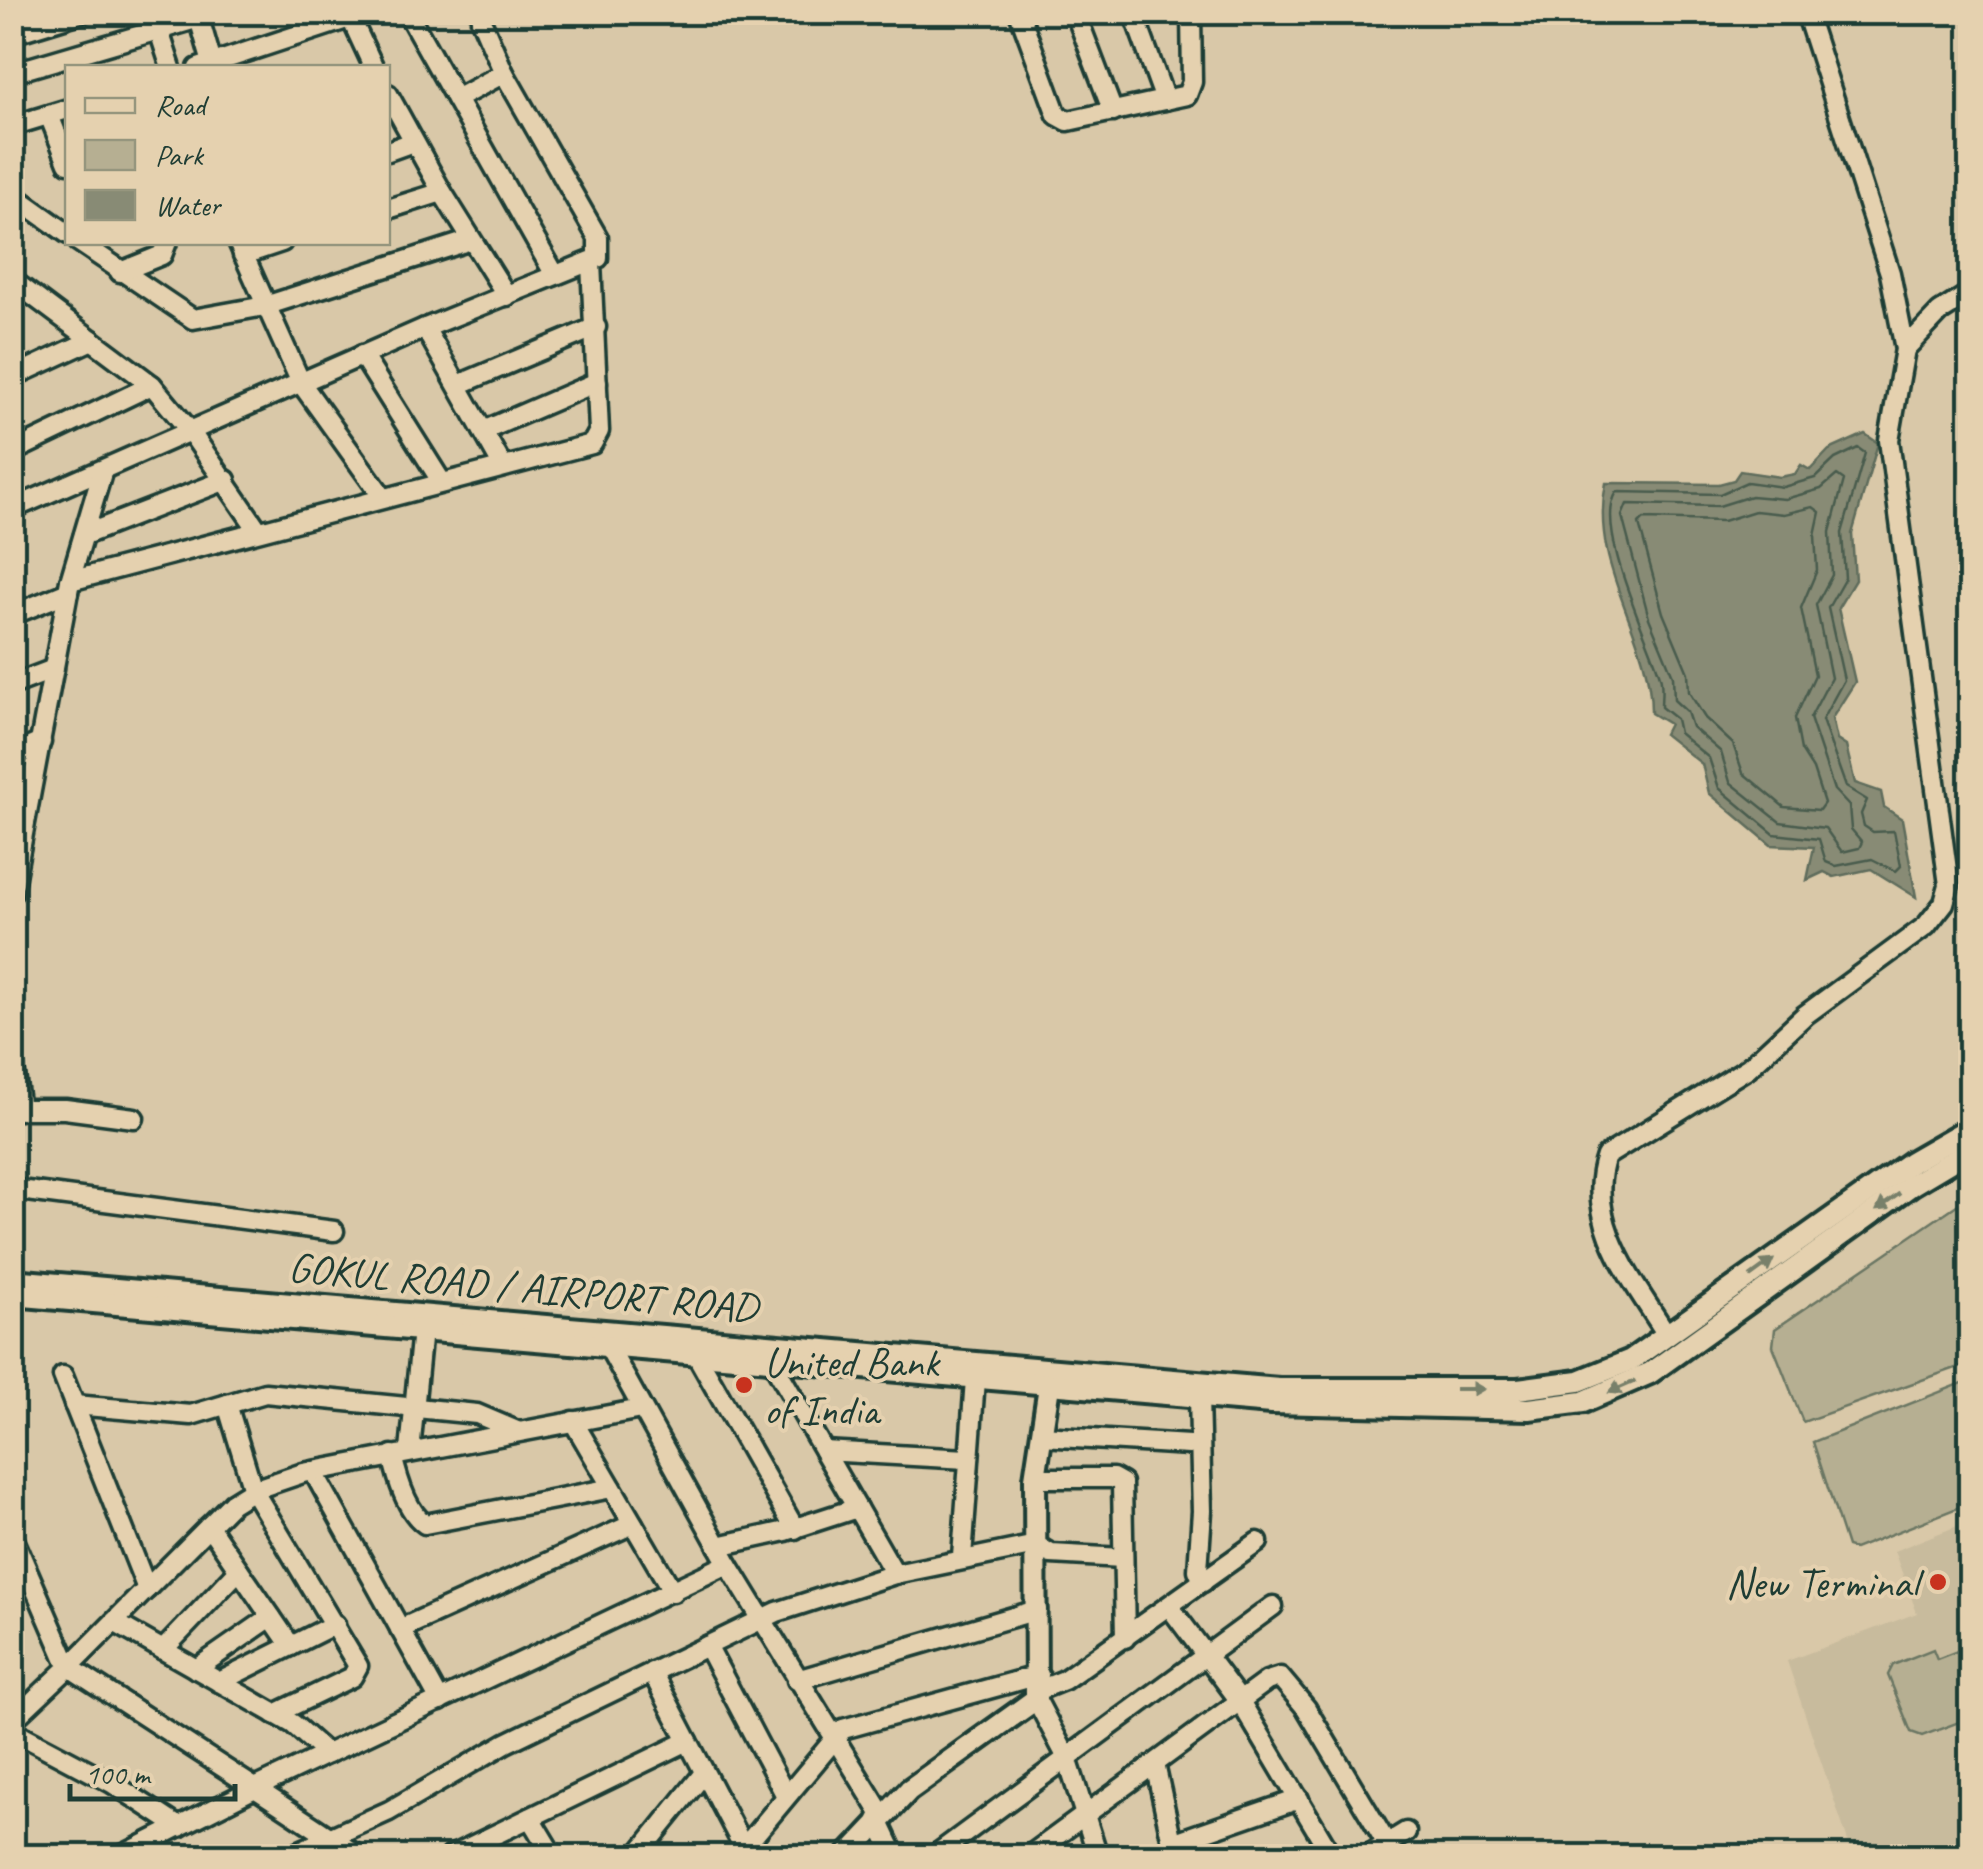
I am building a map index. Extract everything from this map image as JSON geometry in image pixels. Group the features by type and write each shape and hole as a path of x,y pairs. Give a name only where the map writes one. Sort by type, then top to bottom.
{"main road":[{"name":"GOKUL ROAD / AIRPORT ROAD","path":"12,1280 608,1338 1279,1389 1518,1389 1571,1393 1630,1360 1911,1162 1970,1128"},
{"path":"12,1295 422,1329 608,1338 696,1354 1049,1386 1199,1397 1528,1409 1571,1393 1650,1373 1913,1184 1970,1150"},
{"path":"847,1856 880,1817 1038,1688 1035,1478 1049,1386"}],"street":[{"path":"12,34 84,12"},
{"path":"407,12 555,275"},
{"path":"1019,12 1059,119 1068,122 1192,90 1191,12"},
{"path":"1075,12 1113,112"},
{"path":"1133,12 1164,100"},
{"path":"1667,1335 1610,1244 1602,1180 1606,1156 1772,1050 1805,1015 1926,926 1944,903 1949,885 1889,440 1905,349 1890,273 1806,12"},
{"path":"12,73 156,21 203,14 205,65 356,14 373,65"},
{"path":"12,508 102,472 424,328 591,262 601,252 598,238 504,74 480,20"},
{"path":"156,21 170,65"},
{"path":"456,99 504,74"},
{"path":"390,98 412,142 508,296"},
{"path":"13,123 58,112 65,148"},
{"path":"390,149 412,142"},
{"path":"390,209 442,192"},
{"path":"12,194 65,232"},
{"path":"83,245 193,319 265,306 471,240"},
{"path":"100,245 112,267"},
{"path":"112,267 162,255 166,245"},
{"path":"241,249 301,384 382,496"},
{"path":"12,615 69,586 258,530 598,439 591,262"},
{"path":"12,280 152,386 190,431 258,530"},
{"path":"12,304 32,294"},
{"path":"1905,349 1940,312 1970,294"},
{"path":"458,385 596,326"},
{"path":"424,328 502,465"},
{"path":"12,376 92,340"},
{"path":"362,355 441,480"},
{"path":"484,432 597,382"},
{"path":"12,452 152,386"},
{"path":"12,893 69,586 102,472"},
{"path":"84,535 226,480"},
{"path":"12,685 54,669"},
{"path":"12,755 41,742"},
{"path":"12,1053 16,1109 64,1109 134,1118"},
{"path":"12,1189 334,1231"},
{"path":"422,1329 414,1405 401,1453 409,1502 425,1524 612,1488"},
{"path":"608,1338 642,1409 728,1564 880,1817 895,1856"},
{"path":"696,1354 795,1529"},
{"path":"772,1361 895,1574"},
{"path":"63,1376 147,1589"},
{"path":"962,1558 975,1379"},
{"path":"74,1404 191,1415 265,1393 478,1414 517,1432"},
{"path":"1199,1397 1202,1512 1198,1570 1202,1582"},
{"path":"227,1404 253,1490 356,1659 358,1672 275,1714"},
{"path":"12,1721 209,1526 253,1490 314,1471 642,1409"},
{"path":"573,1421 673,1592"},
{"path":"1042,1436 1189,1445"},
{"path":"824,1451 967,1460"},
{"path":"314,1471 440,1701"},
{"path":"1035,1478 1118,1480 1123,1488 1125,1638"},
{"path":"718,1546 795,1529 857,1508"},
{"path":"400,1629 633,1524"},
{"path":"209,1526 291,1646"},
{"path":"12,1534 69,1667 358,1856"},
{"path":"652,1672 740,1852 832,1739 853,1725 1064,1680 1258,1542"},
{"path":"288,1856 389,1812 506,1743 762,1620 895,1574 1036,1545 1051,1554 1123,1558"},
{"path":"121,1856 255,1788 728,1564"},
{"path":"163,1650 239,1570"},
{"path":"1169,1606 1240,1701 1332,1856"},
{"path":"934,1856 1273,1606"},
{"path":"797,1680 1036,1610"},
{"path":"196,1669 271,1617"},
{"path":"114,1622 275,1714 327,1754"},
{"path":"219,1682 335,1624"},
{"path":"707,1646 786,1796"},
{"path":"1029,1856 1267,1681 1286,1680 1387,1844"},
{"path":"1038,1688 1088,1813 1098,1856"},
{"path":"12,1730 112,1783 179,1827"},
{"path":"451,1856 688,1741"},
{"path":"1154,1764 1174,1850 1299,1799"},
{"path":"637,1856 704,1773"},
{"path":"530,1818 553,1856"},
{"path":"1367,1856 1406,1832"}],"shaded area":[{"path":"1970,1521 1970,1856 1853,1856 1787,1661 1917,1613 1894,1551"}],"green space":[{"path":"1970,1196 1970,1363 1803,1422 1773,1346 1775,1329"},
{"path":"1970,1380 1970,1503 1854,1549 1847,1547 1813,1442"},
{"path":"1970,1646 1970,1718 1922,1736 1911,1732 1888,1675 1893,1665 1933,1649 1937,1659"}],"water":[{"path":"1865,434 1878,443 1852,534 1855,580 1838,608 1855,682 1832,718 1837,740 1846,746 1855,783 1881,792 1884,807 1902,819 1916,897 1871,869 1834,877 1824,872 1807,880 1814,847 1771,845 1709,793 1702,764 1664,734 1669,724 1651,713 1642,656 1606,544 1606,483 1719,484 1734,480 1740,471 1780,477 1795,474 1801,465 1810,470 1829,450"}],"place":[{"name":"United Bank of India","path":"744,1385"},
{"name":"New Terminal","path":"1938,1582"}]}
